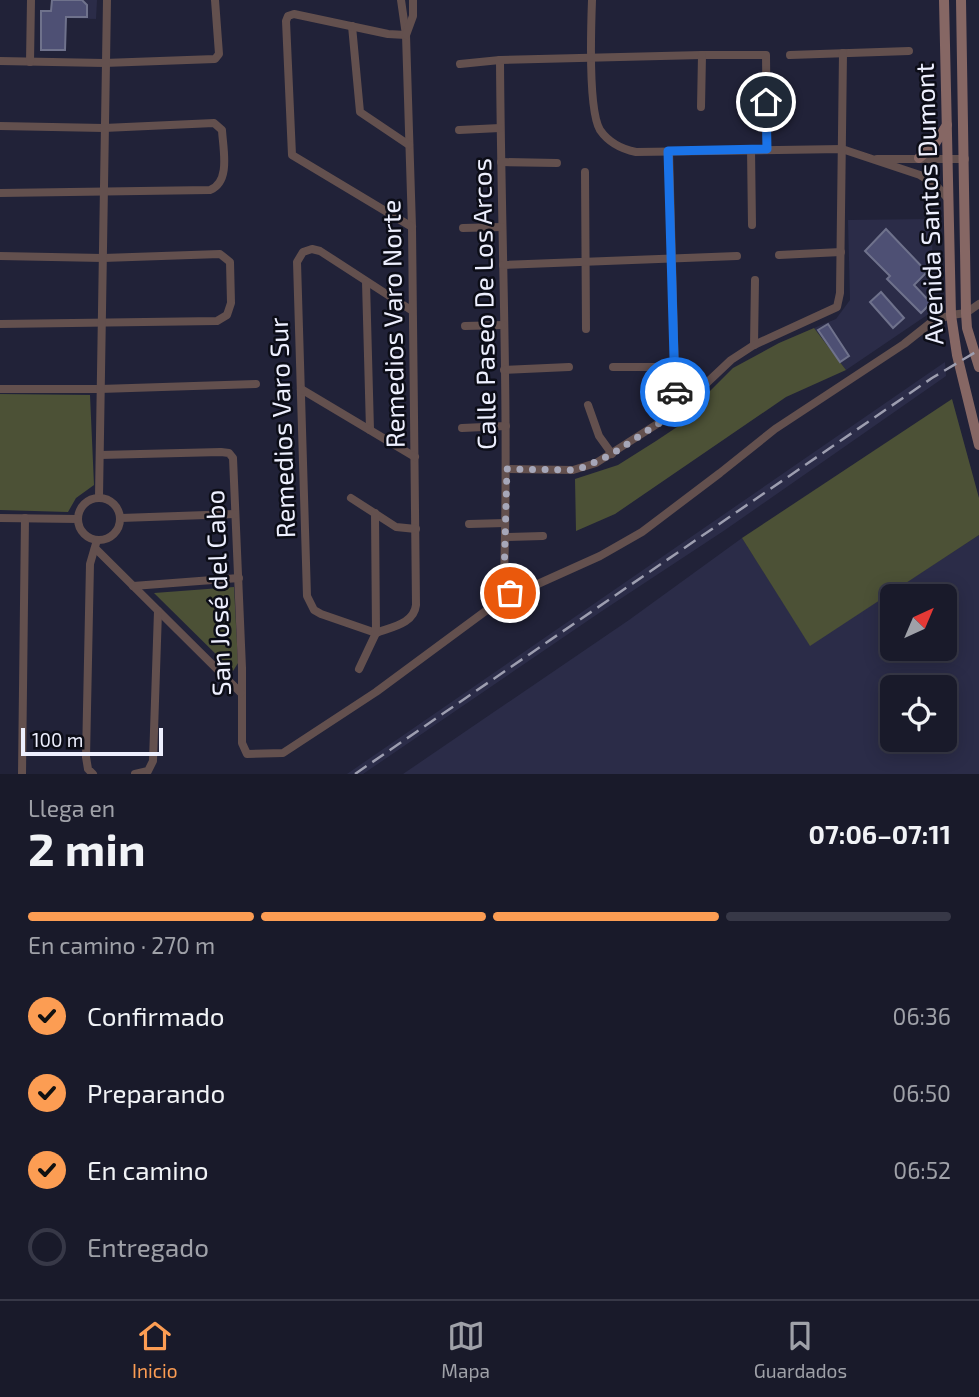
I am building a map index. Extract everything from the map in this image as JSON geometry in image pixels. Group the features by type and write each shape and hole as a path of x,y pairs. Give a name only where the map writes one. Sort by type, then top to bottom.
{"main road":[{"name":"Avenida Santos Dumont","path":"944,0 951,315 957,355 979,445"},
{"name":"Avenida Santos Dumont","path":"961,0 966,313 967,328 979,367"},
{"path":"919,158 934,145 947,125"}],"street":[{"path":"30,62 31,0"},
{"path":"99,497 107,0"},
{"path":"0,61 104,63 217,58 219,54 215,0"},
{"name":"Remedios Varo Norte","path":"376,633 407,621 416,612 410,145 406,35 401,0"},
{"name":"Remedios Varo Norte","path":"406,35 413,16 413,0"},
{"path":"592,0 591,58 595,118 605,136 622,149 636,152 842,149 928,179 948,199"},
{"path":"406,35 388,34 294,14 288,16 286,21 292,155 412,227"},
{"path":"352,26 360,112 410,145"},
{"path":"790,55 909,51"},
{"path":"507,469 573,470 596,463 676,412 732,360 754,345 835,309 839,301 841,252 843,53"},
{"path":"701,107 702,55"},
{"path":"460,64 499,60 766,55 767,149"},
{"name":"Calle Paseo De Los Arcos","path":"499,60 507,469 504,579 510,593"},
{"path":"0,126 104,128 211,123 219,125 222,130 223,177 219,186 210,190 0,193"},
{"name":"Calle Paseo De Los Arcos","path":"459,130 500,128"},
{"path":"751,149 752,225"},
{"path":"668,151 676,412"},
{"path":"877,159 965,159"},
{"path":"501,162 557,163"},
{"path":"585,172 586,330"},
{"path":"463,228 502,227"},
{"name":"Remedios Varo Sur","path":"366,282 320,251 312,249 303,252 297,262 307,596 314,610 376,633"},
{"path":"779,255 841,252"},
{"path":"0,256 103,258 214,254 224,255 230,262 230,309 224,318 217,321 0,324"},
{"path":"503,265 585,264 737,256"},
{"path":"754,345 755,280"},
{"path":"366,282 411,310"},
{"path":"366,282 370,430"},
{"path":"510,593 520,592 600,556 642,532 775,429 904,344 933,321 966,313 979,304"},
{"path":"465,326 503,325"},
{"path":"613,367 674,366"},
{"path":"504,370 569,368"},
{"path":"0,389 256,384"},
{"path":"301,389 415,457"},
{"path":"588,405 598,436 612,454"},
{"path":"462,428 506,426"},
{"name":"San José del Cabo","path":"100,455 221,452 232,455 235,461 242,743 247,754 283,753 376,692 510,593"},
{"path":"93,774 88,769 86,757 90,564 96,544 114,535 120,527 121,518 118,507 109,500 99,497 88,500 80,508 78,519 83,534 96,544 158,611 242,693"},
{"path":"351,498 396,527 416,529"},
{"path":"359,669 376,633 375,513"},
{"path":"121,518 236,514"},
{"path":"0,518 78,519"},
{"path":"22,773 25,518"},
{"path":"469,524 505,523"},
{"path":"505,537 543,536"},
{"path":"134,586 239,578"},
{"path":"135,774 148,771 153,761 158,611"}],"shaded area":[{"path":"66,0 97,0 96,19 66,18"},
{"path":"932,219 933,311 846,370 814,328 836,319 850,300 848,220"},
{"path":"945,362 946,376 725,530 363,774 347,774"},
{"path":"979,535 979,774 403,774 629,620 742,538 810,645 880,599 880,662 957,662 957,584 904,584"}],"green space":[{"path":"814,328 846,370 786,397 615,514 576,531 575,479 618,465 656,441 689,419 708,393 733,368"},
{"path":"0,394 90,395 94,485 76,498 68,512 0,510"},
{"path":"952,399 979,498 979,535 904,584 880,584 880,600 810,646 742,538"},
{"path":"234,587 238,663 233,671 154,593"}],"building":[{"path":"52,0 82,0 87,5 87,17 66,17 65,50 41,50 41,11 51,11"},
{"path":"886,229 927,272 914,285 931,303 921,313 887,279 890,276 865,251"},
{"path":"881,292 904,318 893,328 870,302"},
{"path":"828,324 849,356 840,362 818,330"}],"railway":[{"path":"355,774 932,378 979,350"}],"way so far":[{"path":"510,593 504,579 507,469 573,470 596,463 676,412 675,392"}],"route":[{"path":"675,392 668,151 767,149 766,102"}]}
